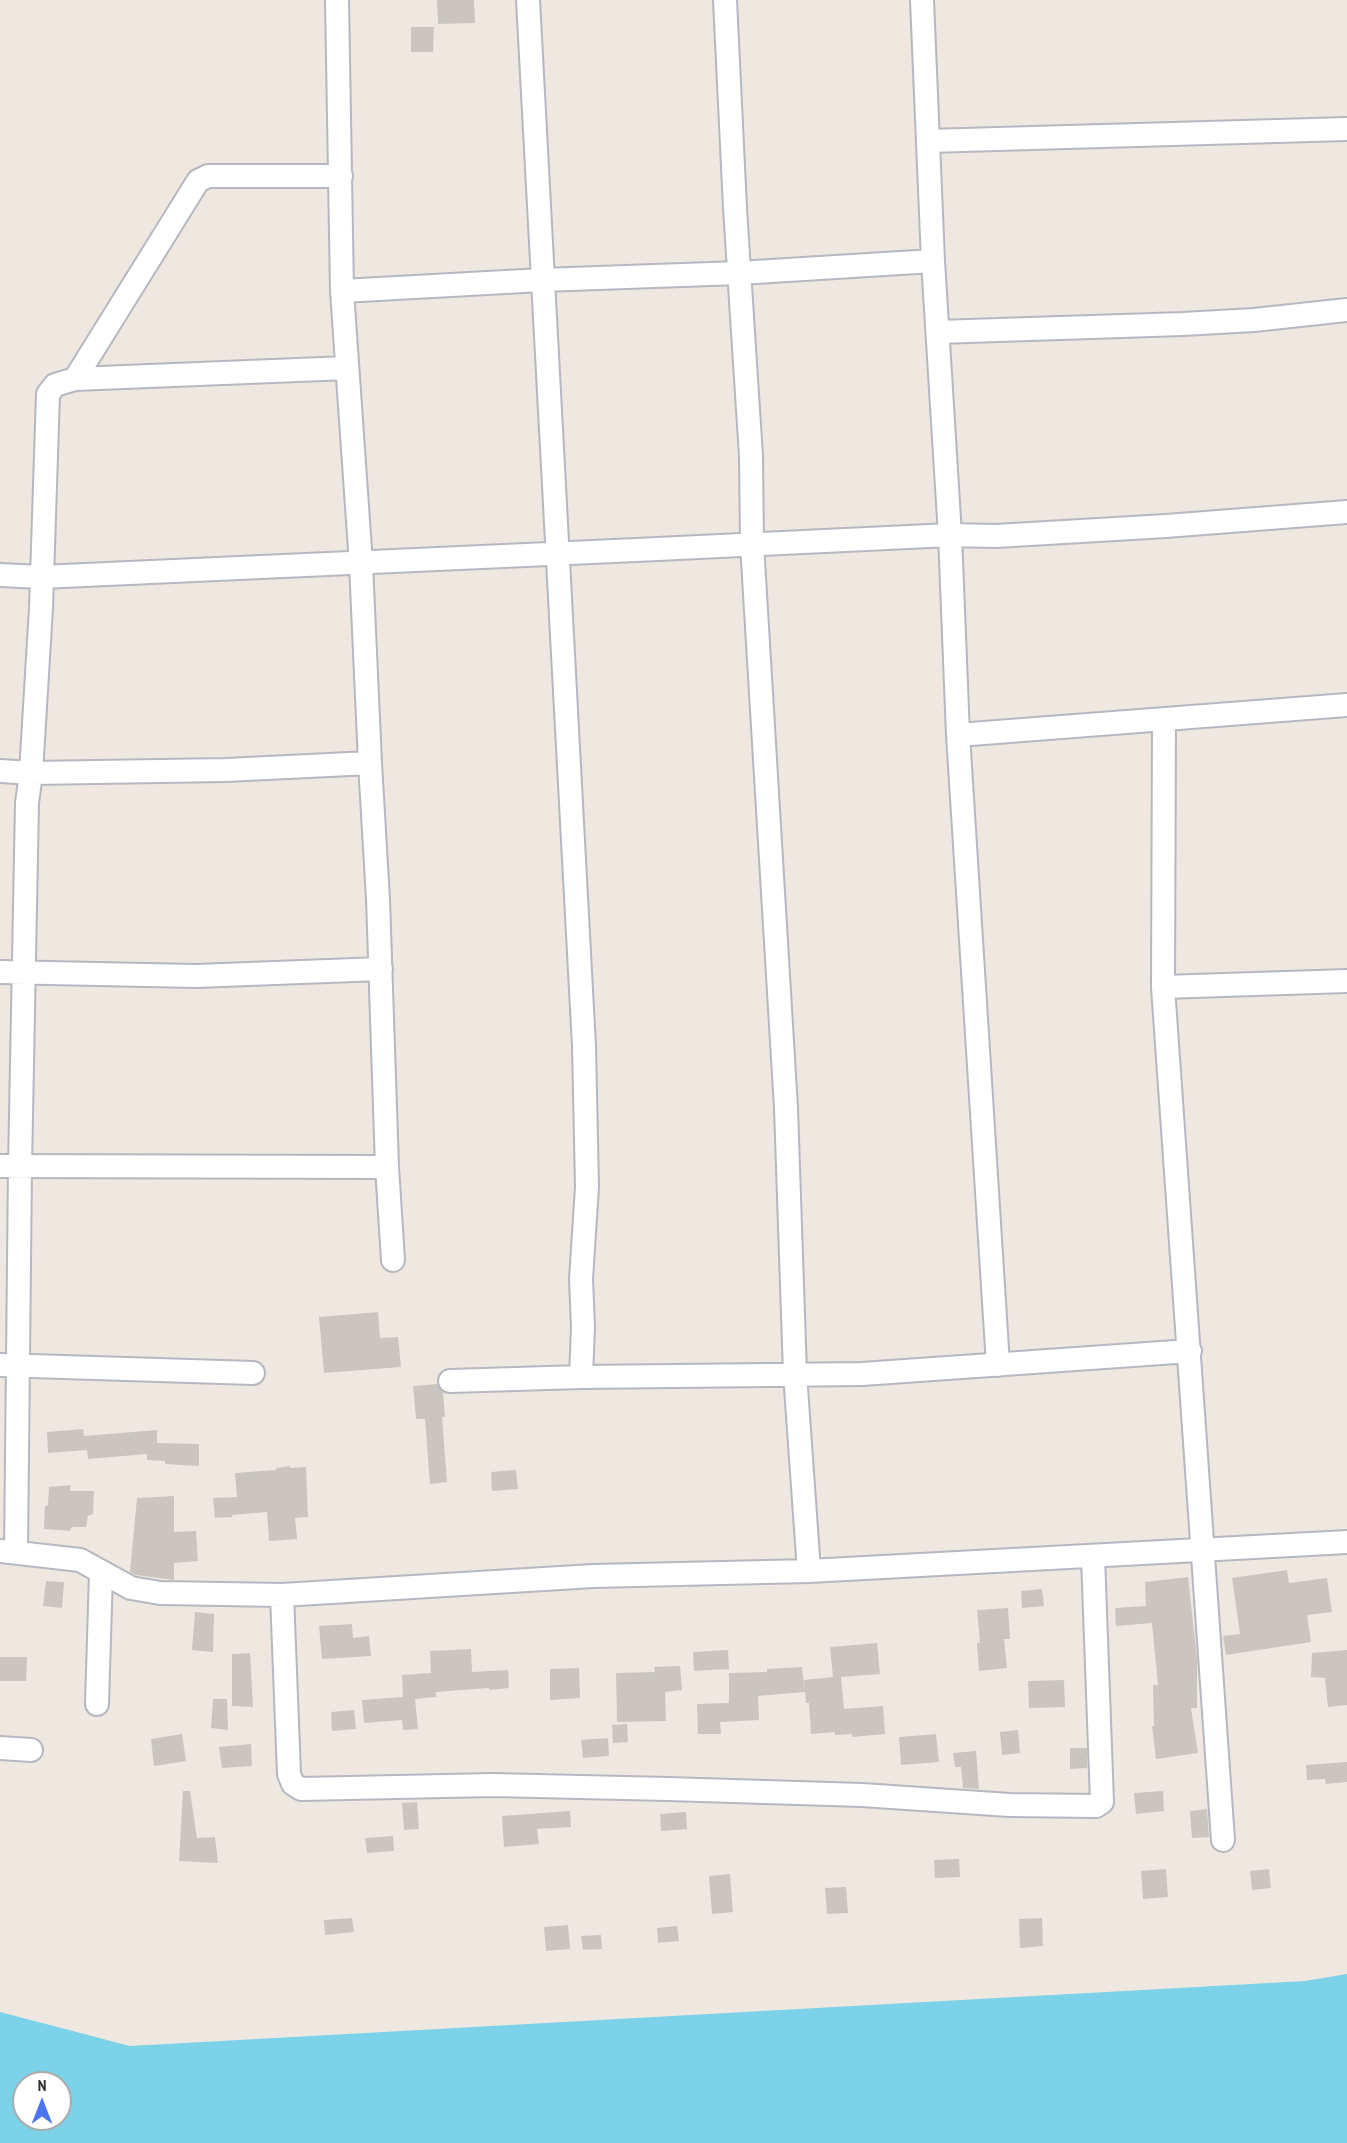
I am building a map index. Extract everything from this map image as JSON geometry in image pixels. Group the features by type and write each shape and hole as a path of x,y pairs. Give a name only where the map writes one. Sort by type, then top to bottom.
{"street":[{"path":"337,0 342,291 361,564 393,1260"},
{"path":"528,0 584,1046 587,1187 582,1279 584,1327 581,1377"},
{"path":"725,0 751,456 752,544 786,1108 795,1374 809,1571"},
{"path":"922,0 958,735 998,1365"},
{"path":"928,141 1347,129"},
{"path":"75,379 198,181 208,176 341,176"},
{"path":"342,291 542,280 739,273 933,261"},
{"path":"938,332 1183,324 1254,320 1347,310"},
{"path":"347,368 75,379 55,385 48,394 31,773 27,803 24,973 10,1167 8,1551 80,1560 131,1588 160,1593 282,1594 593,1576 809,1571 1347,1542"},
{"path":"0,575 41,577 950,535 996,536 1347,512"},
{"path":"958,735 1347,705"},
{"path":"1164,720 1163,987 1223,1840"},
{"path":"0,771 31,773 226,770 370,763"},
{"path":"0,972 195,976 381,969"},
{"path":"1163,987 1347,981"},
{"path":"10,1167 387,1167"},
{"path":"450,1381 862,1374 1190,1351"},
{"path":"9,1365 253,1373"},
{"path":"282,1594 289,1774 293,1784 300,1789 493,1785 862,1795 1009,1805 1096,1806 1102,1802 1093,1557"},
{"path":"97,1704 101,1573"},
{"path":"0,1748 31,1750"}],"water":[{"path":"1347,1974 1347,2143 0,2143 0,2012 130,2046 1305,1981"}],"building":[{"path":"437,0 474,0 475,23 438,24"},
{"path":"411,27 434,27 433,52 411,52"},
{"path":"378,1312 380,1338 398,1337 401,1367 324,1373 319,1317"},
{"path":"437,1384 443,1392 445,1417 442,1417 447,1482 430,1484 425,1419 416,1419 413,1386"},
{"path":"83,1429 84,1436 157,1430 157,1443 199,1444 199,1466 165,1464 165,1461 147,1460 147,1454 88,1459 87,1450 48,1453 47,1432"},
{"path":"290,1466 290,1468 306,1467 308,1517 295,1518 297,1539 269,1541 267,1512 215,1518 213,1498 237,1497 235,1473 276,1470 276,1468"},
{"path":"516,1470 518,1489 492,1491 491,1472"},
{"path":"71,1485 70,1491 94,1491 93,1514 88,1516 86,1527 72,1527 70,1531 44,1529 49,1487"},
{"path":"174,1496 174,1532 196,1531 198,1561 174,1563 174,1580 136,1575 130,1572 137,1498"},
{"path":"1287,1570 1289,1583 1327,1578 1332,1612 1307,1615 1311,1642 1226,1655 1223,1636 1240,1634 1232,1578"},
{"path":"1188,1577 1197,1659 1197,1708 1191,1708 1198,1753 1156,1759 1152,1726 1154,1726 1153,1685 1158,1685 1152,1623 1116,1626 1115,1608 1146,1606 1145,1582"},
{"path":"46,1581 64,1582 62,1608 43,1606"},
{"path":"1042,1589 1044,1606 1022,1608 1021,1591"},
{"path":"1008,1608 1010,1639 1004,1639 1007,1668 979,1671 977,1643 980,1643 977,1610"},
{"path":"195,1612 214,1614 213,1652 192,1650"},
{"path":"352,1624 353,1638 369,1636 371,1656 322,1659 319,1626"},
{"path":"877,1643 880,1674 841,1677 844,1709 883,1706 885,1734 852,1737 852,1734 835,1735 835,1732 811,1734 809,1703 806,1703 804,1680 833,1677 830,1647"},
{"path":"471,1649 472,1672 508,1670 509,1688 436,1692 436,1697 415,1699 418,1729 403,1730 402,1720 364,1723 362,1700 403,1697 402,1675 431,1673 430,1651"},
{"path":"728,1650 729,1669 694,1671 693,1652"},
{"path":"1347,1650 1347,1705 1328,1707 1325,1678 1311,1677 1312,1653"},
{"path":"250,1653 253,1707 232,1706 232,1654"},
{"path":"0,1657 27,1657 26,1681 0,1681"},
{"path":"680,1666 682,1690 665,1692 666,1721 617,1722 616,1673 655,1672 654,1667"},
{"path":"802,1667 805,1692 758,1696 759,1720 720,1722 721,1734 698,1734 697,1704 729,1703 729,1673 767,1672 767,1669"},
{"path":"579,1668 580,1698 550,1700 550,1669"},
{"path":"1064,1680 1065,1707 1029,1708 1028,1681"},
{"path":"213,1699 227,1699 228,1730 211,1728"},
{"path":"354,1710 356,1729 332,1731 331,1712"},
{"path":"627,1724 628,1742 613,1743 612,1725"},
{"path":"1018,1730 1020,1753 1002,1755 1000,1732"},
{"path":"182,1734 186,1761 154,1766 151,1739"},
{"path":"936,1734 939,1762 901,1765 899,1737"},
{"path":"608,1738 609,1756 583,1758 581,1740"},
{"path":"251,1744 252,1766 222,1768 219,1747"},
{"path":"1070,1748 1087,1748 1087,1768 1070,1769"},
{"path":"976,1751 979,1789 963,1788 961,1767 955,1767 953,1753"},
{"path":"1347,1762 1347,1782 1326,1784 1325,1779 1307,1780 1306,1765"},
{"path":"183,1791 190,1791 197,1838 215,1837 218,1863 179,1861"},
{"path":"1163,1791 1164,1811 1136,1814 1134,1793"},
{"path":"417,1802 419,1829 404,1830 402,1803"},
{"path":"1207,1809 1209,1837 1192,1838 1190,1811"},
{"path":"570,1811 571,1827 537,1829 539,1844 504,1847 502,1816"},
{"path":"686,1812 687,1829 661,1831 660,1814"},
{"path":"393,1836 394,1851 367,1853 365,1838"},
{"path":"959,1859 960,1877 935,1878 934,1860"},
{"path":"1166,1869 1168,1897 1143,1899 1141,1871"},
{"path":"1269,1869 1271,1888 1252,1890 1250,1871"},
{"path":"730,1874 733,1912 712,1914 709,1876"},
{"path":"846,1887 848,1913 827,1914 825,1888"},
{"path":"352,1918 354,1932 325,1935 324,1920"},
{"path":"1042,1918 1043,1946 1020,1948 1019,1919"},
{"path":"568,1925 570,1949 546,1951 544,1927"},
{"path":"677,1926 679,1941 658,1943 657,1928"},
{"path":"601,1935 602,1949 583,1950 581,1936"}]}
